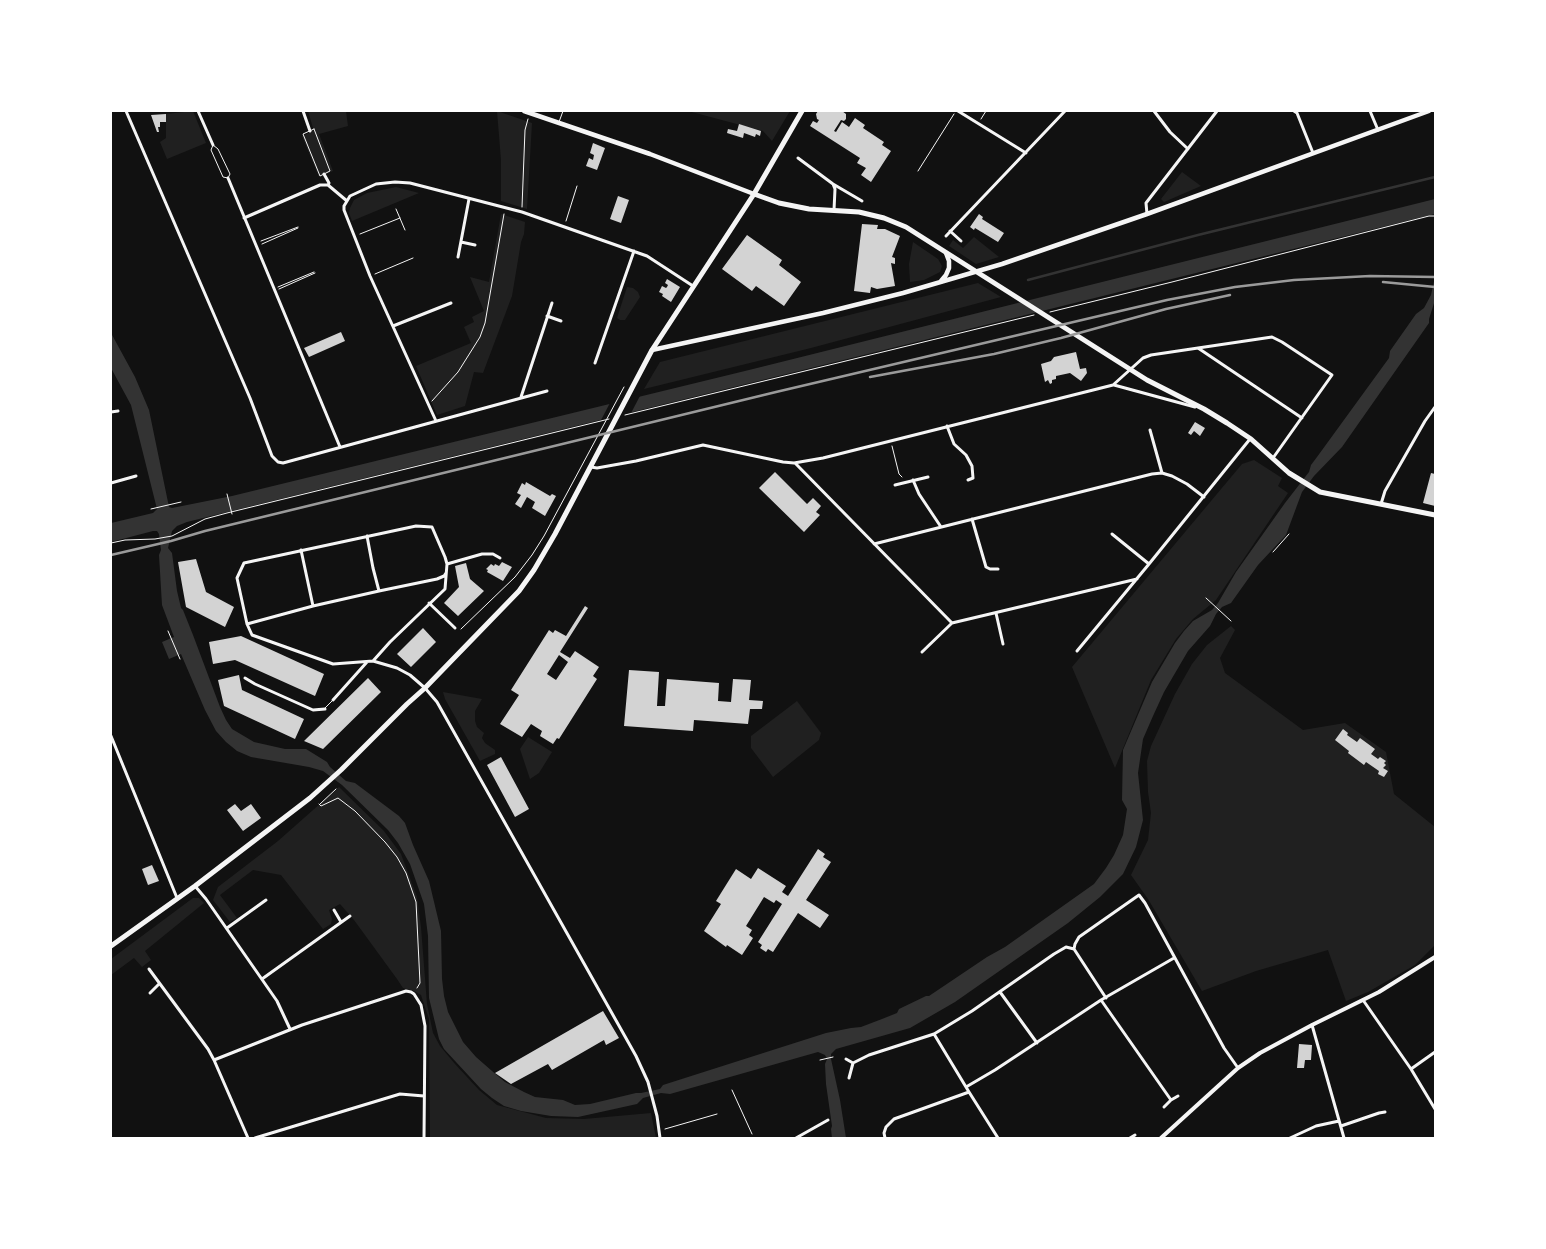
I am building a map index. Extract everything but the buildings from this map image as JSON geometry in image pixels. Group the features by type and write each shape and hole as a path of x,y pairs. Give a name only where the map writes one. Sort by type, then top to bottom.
{"main road":[{"path":"524,111 650,154 779,203 808,210 859,212 884,218 906,227 1130,370 1204,409 1251,439 1289,473 1318,491 1435,515"},
{"path":"111,946 296,810 341,770 425,688 519,591 552,540 652,350 754,194 802,111"},
{"path":"652,350 904,293 976,271 1146,214 1429,111"},
{"path":"940,282 949,268 946,253"}],"street":[{"path":"126,111 250,398 272,456 278,462 283,463 340,448 547,391"},
{"path":"198,111 213,145"},
{"path":"303,111 310,131"},
{"path":"957,111 1026,153"},
{"path":"946,236 1065,111"},
{"path":"1154,111 1170,132 1188,149"},
{"path":"1157,115 1162,111"},
{"path":"1146,214 1146,203 1217,111"},
{"path":"1370,111 1378,130"},
{"path":"1297,112 1313,153"},
{"path":"798,158 833,184 862,201"},
{"path":"324,174 329,183 328,185"},
{"path":"228,178 340,448"},
{"path":"436,421 354,237 344,210 350,196 376,184 395,182 410,184 522,212 647,256 693,286"},
{"path":"833,184 835,189 834,210"},
{"path":"244,218 320,185 328,185 347,200"},
{"path":"458,257 469,199"},
{"path":"950,231 961,241"},
{"path":"461,242 474,245"},
{"path":"595,363 634,251"},
{"path":"393,326 451,303"},
{"path":"521,397 552,303"},
{"path":"548,316 561,321"},
{"path":"591,467 597,468 636,461 703,445 794,463 823,458 1113,385 1143,358 1151,355 1272,337 1332,375 1273,458"},
{"path":"1198,348 1302,418"},
{"path":"1113,385 1204,409"},
{"path":"1381,504 1385,491 1435,407"},
{"path":"111,412 118,411"},
{"path":"947,426 954,444 966,455 972,466 973,478 968,480"},
{"path":"1150,430 1162,473"},
{"path":"1076,652 1251,439"},
{"path":"794,463 952,623"},
{"path":"874,544 1152,474 1162,473 1172,476 1204,497"},
{"path":"111,483 136,476"},
{"path":"895,485 928,477"},
{"path":"913,480 919,494 941,527"},
{"path":"972,519 986,567 998,569"},
{"path":"333,700 370,661 445,589 445,557 432,527 416,526 244,563 237,578 247,624 252,635 333,664 370,661 397,668 410,675 437,702 636,1056 648,1082 660,1130 660,1138"},
{"path":"1112,534 1150,564"},
{"path":"367,536 379,591"},
{"path":"301,550 313,606"},
{"path":"446,564 482,554 493,554 500,558"},
{"path":"247,624 313,606 436,580 444,576 446,571"},
{"path":"922,652 952,623 1137,579"},
{"path":"429,603 457,630"},
{"path":"996,613 1003,644"},
{"path":"245,678 313,710 325,709"},
{"path":"111,736 177,898"},
{"path":"195,886 227,928 277,1001 290,1030"},
{"path":"1106,998 1074,949 1074,944 1078,937 1139,895 1224,1048 1238,1068"},
{"path":"227,928 266,900"},
{"path":"334,910 342,922"},
{"path":"262,979 350,916"},
{"path":"853,1063 934,1034 966,1015 1054,954 1066,947 1074,949"},
{"path":"1161,1138 1238,1068 1260,1053 1379,992 1435,957"},
{"path":"966,1087 1101,1000 1174,958"},
{"path":"149,969 208,1049 248,1138"},
{"path":"150,993 159,984"},
{"path":"214,1060 290,1030 406,991 414,994 420,1005 425,1026 424,1138"},
{"path":"1000,992 1037,1043"},
{"path":"1101,1000 1171,1100"},
{"path":"1363,1000 1411,1069 1435,1109"},
{"path":"1312,1025 1344,1138"},
{"path":"934,1034 998,1138"},
{"path":"1411,1069 1435,1052"},
{"path":"846,1059 853,1063"},
{"path":"849,1078 853,1063"},
{"path":"885,1138 884,1132 886,1127 894,1119 969,1092"},
{"path":"255,1138 400,1094 424,1096"},
{"path":"1164,1107 1178,1096"},
{"path":"1377,1108 1379,1113"},
{"path":"1341,1126 1385,1112"},
{"path":"796,1138 828,1120"},
{"path":"1290,1138 1316,1126 1339,1121"},
{"path":"1130,1138 1135,1134"}],"lane":[{"path":"559,123 563,111"},
{"path":"325,709 333,700"}],"path":[{"path":"918,171 957,111"},
{"path":"978,124 986,111"},
{"path":"522,212 525,130 530,113"},
{"path":"314,129 330,171 320,176 303,134 310,131 314,129"},
{"path":"213,145 218,149 230,174 228,178 223,177 211,150 213,145"},
{"path":"564,226 577,186"},
{"path":"429,406 458,372 480,337 485,323 505,208"},
{"path":"396,209 405,230"},
{"path":"1049,312 1435,216"},
{"path":"354,237 400,218"},
{"path":"256,245 298,228"},
{"path":"370,276 413,258"},
{"path":"274,290 315,272"},
{"path":"618,417 1039,314"},
{"path":"457,630 514,577 532,554 544,536 624,387"},
{"path":"111,544 125,540 155,539 172,536 205,519 227,513 609,419"},
{"path":"891,440 899,474 906,482"},
{"path":"227,494 232,514"},
{"path":"151,509 181,502"},
{"path":"1273,552 1290,534"},
{"path":"1206,598 1231,621"},
{"path":"168,631 180,660"},
{"path":"336,788 319,804 320,806 338,798 355,811 385,842 397,857 406,873 416,902 418,924 420,983 414,994"},
{"path":"820,1060 833,1057"},
{"path":"732,1090 752,1134"},
{"path":"660,1130 717,1114"}],"shaded area":[{"path":"193,111 206,143 167,159 160,142 166,138 166,114"},
{"path":"308,111 346,111 348,126 319,134 333,171 319,177 302,136 315,130"},
{"path":"497,111 532,123 527,209 501,201 501,160"},
{"path":"688,111 790,111 772,141 763,131"},
{"path":"1182,172 1201,186 1164,202 1161,199"},
{"path":"396,187 419,193 352,221 349,213 354,200 367,193"},
{"path":"1435,199 1435,214 187,522 177,526 172,531 168,548 172,553 181,608 220,707 232,729 254,742 285,749 306,749 327,762 346,781 355,783 399,816 405,823 429,881 441,931 444,996 448,1012 463,1042 476,1057 505,1082 524,1092 535,1097 563,1100 575,1105 590,1104 660,1089 663,1085 826,1033 861,1027 897,1013 899,1009 929,996 1005,947 1094,884 1114,855 1123,835 1127,809 1122,800 1123,750 1152,682 1184,631 1193,621 1212,610 1218,603 1236,572 1389,358 1390,351 1416,314 1424,308 1431,295 1435,277 1435,300 1429,323 1342,447 1314,476 1302,492 1286,535 1258,565 1231,603 1222,607 1216,614 1210,626 1188,651 1164,692 1143,739 1138,773 1143,820 1136,847 1123,874 1100,897 1068,923 955,1002 910,1028 836,1049 831,1054 831,1059 846,1138 832,1138 826,1084 825,1064 827,1059 825,1055 818,1052 670,1094 661,1093 643,1098 637,1104 578,1117 551,1116 521,1111 504,1106 492,1098 481,1089 444,1049 439,1039 429,998 428,936 424,904 410,864 398,843 388,830 342,785 323,771 251,757 237,751 226,742 216,731 205,710 181,654 169,659 162,642 174,637 162,605 159,534 157,531 153,531 111,542 111,523 153,513 157,509 131,405 111,368 111,333 135,377 149,410 169,507 172,508 232,496 749,370"},
{"path":"501,214 525,222 512,296 483,373 474,372 465,406 437,415 416,366 471,343 464,327 474,322 472,317 484,311 470,277 489,282"},
{"path":"974,237 999,257 976,264 949,246 953,240 963,248"},
{"path":"913,242 938,259 942,266 940,272 924,280 910,282 909,264"},
{"path":"978,283 1001,297 811,348 644,389 660,362"},
{"path":"627,287 633,288 640,297 625,320 620,320 617,318"},
{"path":"1254,460 1282,478 1278,486 1288,493 1216,600 1193,619 1176,639 1151,680 1115,768 1072,667 1242,464"},
{"path":"1231,626 1235,630 1220,658 1225,673 1303,730 1345,723 1386,752 1394,794 1435,827 1435,945 1415,965 1368,992 1346,1001 1328,950 1256,971 1202,991 1148,899 1131,875 1148,840 1151,813 1147,761 1151,746 1175,694 1192,664 1207,645"},
{"path":"443,692 482,699 475,711 475,721 477,727 484,733 482,738 485,743 495,750 495,754 480,761 445,699"},
{"path":"797,701 821,733 819,740 773,777 751,748 751,736"},
{"path":"528,737 552,752 539,773 530,779 520,749"},
{"path":"339,787 384,831 401,854 417,897 427,1004 433,1033 440,1046 455,1064 479,1090 497,1105 546,1118 584,1119 651,1113 656,1138 430,1138 429,1019 421,995 403,988 354,920 340,904 329,910 332,919 331,924 323,929 281,875 253,870 220,895 237,918 230,922 213,900 218,887 278,841"},
{"path":"193,898 199,898 204,903 145,951 151,960 142,967 134,958 111,975 111,959"}],"pier":[{"path":"641,394 630,415 600,422 611,401"}],"waterway":[{"path":"1028,280 1198,235 1435,177"}],"railway":[{"path":"111,555 776,392 1167,300 1235,287 1294,280 1370,276 1435,277"},
{"path":"1383,282 1435,287"},
{"path":"870,377 994,354 1166,309 1230,295"}]}
